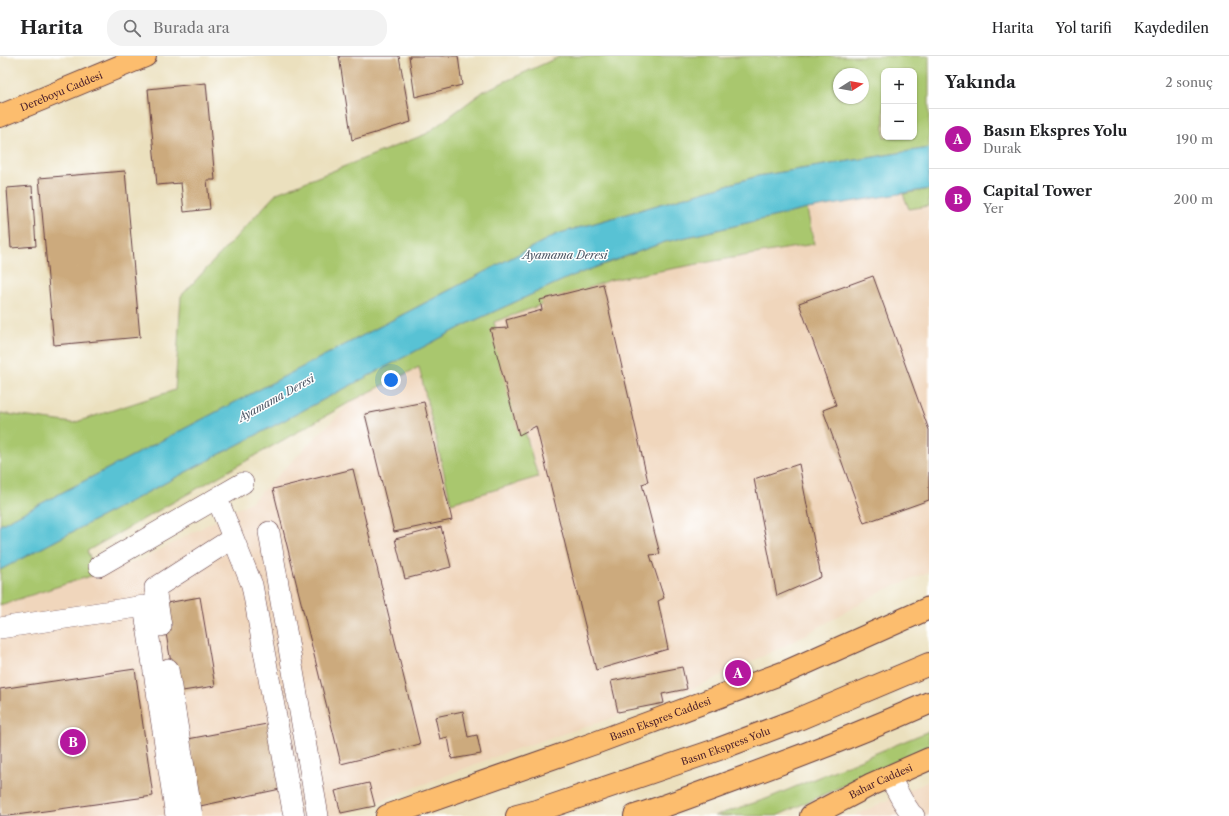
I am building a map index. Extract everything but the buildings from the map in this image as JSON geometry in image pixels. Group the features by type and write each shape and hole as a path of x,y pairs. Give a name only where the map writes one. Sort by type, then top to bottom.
{"main road":[{"name":"Dereboyu Caddesi","path":"0,116 144,56"},
{"name":"Basın Ekspres Caddesi","path":"387,816 595,743 788,671 929,608"},
{"name":"Basın Ekspress Yolu","path":"517,816 540,810 719,749 796,720 929,664"},
{"path":"635,816 672,804 806,754 929,704"},
{"name":"Bahar Caddesi","path":"811,816 872,784 929,759"}],"lane":[{"path":"99,566 243,483"},
{"path":"217,498 252,585 294,816"},
{"path":"269,532 318,816"},
{"path":"192,816 155,588 232,538"},
{"path":"0,628 144,606 176,816"},
{"path":"889,776 902,800 914,816"}],"shaded area":[{"path":"903,194 909,209 929,206 929,572 880,592 795,641 697,687 606,720 510,751 341,816 0,816 0,605 145,558 252,501 352,401 419,367 451,503 537,477 494,322 610,280 814,244 807,209"},
{"path":"929,781 929,816 854,816"}],"green space":[{"path":"561,56 719,56 721,58 751,56 929,56 929,148 758,176 557,234 0,525 0,413 73,423 175,390 181,296 277,193 426,134 484,91"},
{"path":"929,189 929,206 909,209 903,194"},
{"path":"807,209 814,244 610,280 494,322 538,477 451,503 419,367 352,401 87,551 97,574 0,605 0,570 467,324 572,276 665,242"},
{"path":"929,731 929,746 777,816 714,816 766,799"}],"water":[{"name":"Ayamama Deresi","path":"929,148 929,189 807,209 665,242 572,276 467,324 0,570 0,525 557,234 758,176"}],"place":[{"name":"Basın Ekspres Yolu","path":"738,673"},
{"name":"Capital Tower","path":"73,742"}]}
